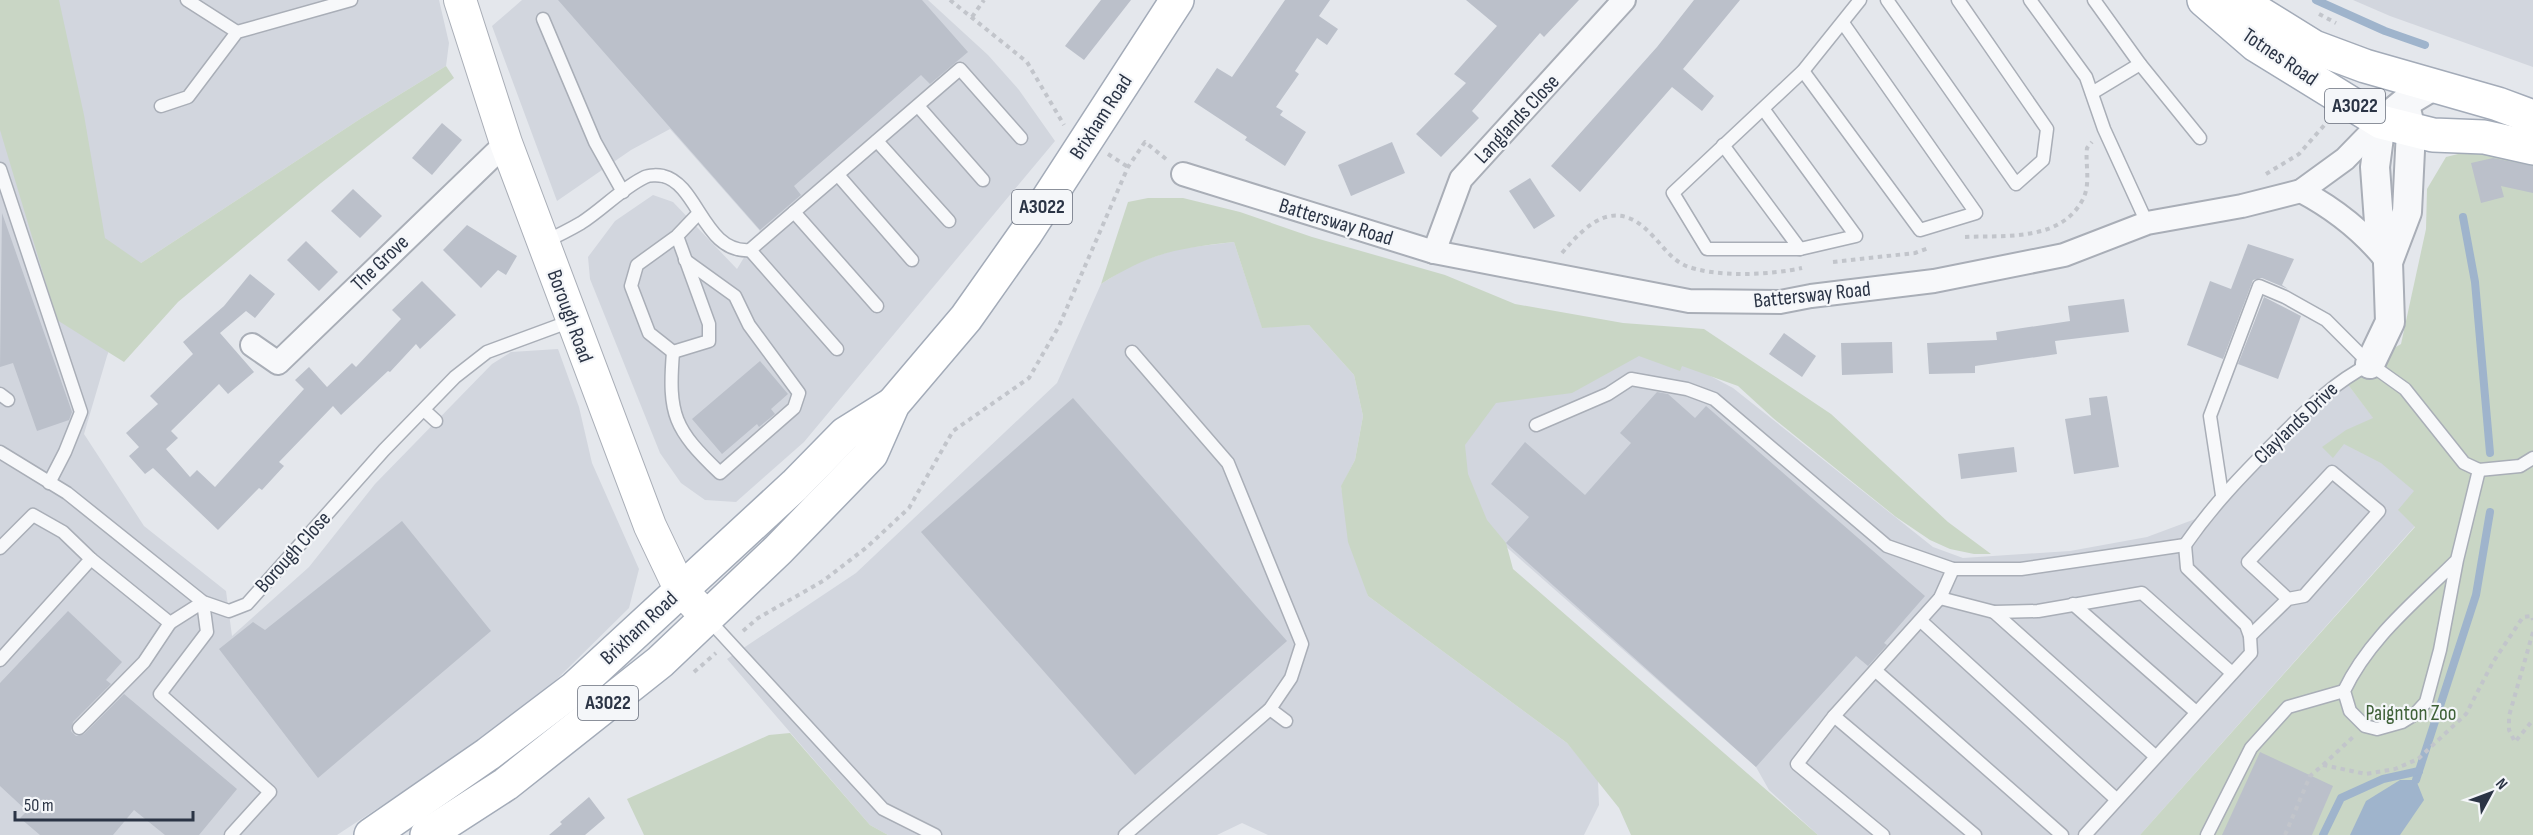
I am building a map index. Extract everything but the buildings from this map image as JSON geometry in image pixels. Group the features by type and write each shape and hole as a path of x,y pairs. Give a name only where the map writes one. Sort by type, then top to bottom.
{"main road":[{"name":"Borough Road","path":"460,0 506,143 571,321 650,526 680,589 708,618"},
{"name":"Brixham Road","path":"427,835 506,784 660,662 778,550 871,454 893,404 966,318 1086,141 1177,0"},
{"name":"Totnes Road","path":"2204,0 2256,45 2344,99 2433,135 2484,137 2533,148"},
{"name":"Totnes Road","path":"2238,0 2314,47 2373,69 2498,104 2533,117"},
{"name":"Brixham Road","path":"371,835 488,754 575,688 795,485 845,434 893,404"}],"street":[{"name":"Langlands Close","path":"1434,252 1461,179 1624,0"},
{"path":"2370,364 2390,322 2388,262 2407,212 2396,90 2373,69"},
{"path":"2398,119 2433,86"},
{"name":"Battersway Road","path":"1183,174 1434,252 1689,301 1780,302 1934,281 2064,255 2147,223 2242,206 2301,191 2398,119"},
{"name":"The Grove","path":"252,345 278,363 506,143"},
{"path":"2301,191 2326,205 2356,227 2388,262"}],"lane":[{"path":"187,0 237,32"},
{"path":"161,106 188,97 237,32 333,3 351,0"},
{"path":"1764,110 1856,236 1800,249 1707,249 1673,193 1803,71 1860,0"},
{"path":"1887,0 2016,184 2043,160 2048,129 1958,0"},
{"path":"2030,0 2086,77 2104,129 2147,223"},
{"path":"2094,0 2140,64 2200,138"},
{"path":"543,19 595,142 623,192"},
{"path":"1803,71 1920,230 1976,213 1843,23"},
{"path":"2092,93 2140,64"},
{"path":"750,250 960,69 1020,138"},
{"path":"918,106 983,180"},
{"path":"878,141 949,221"},
{"path":"1723,146 1800,249"},
{"path":"0,169 81,411 65,452 49,483"},
{"path":"838,175 912,260"},
{"path":"544,242 581,223 647,176 665,176 685,190 698,214 714,234 730,247 750,250 837,349"},
{"path":"794,212 877,306"},
{"path":"673,352 649,333 631,286 637,265 677,236 698,214"},
{"path":"673,352 709,341 710,324 677,236"},
{"path":"673,352 672,408 690,444 720,473 794,408 799,393 749,325 735,296 685,260"},
{"path":"2222,495 2210,416 2259,286 2285,297 2326,320 2370,364 2405,388 2464,463 2479,470 2520,466 2533,458"},
{"name":"Borough Close","path":"0,452 67,493 203,602 229,611 247,604 384,450 455,377 487,352 571,321"},
{"path":"1125,835 1270,709 1291,678 1302,644 1228,463 1132,352"},
{"name":"Claylands Drive","path":"2186,545 2222,495 2320,397 2343,378 2370,364"},
{"path":"1536,425 1608,394 1630,379 1687,389 1714,399 1887,546 1953,569 2041,567 2186,545 2187,568 2246,625 2250,636 2251,653 2085,835"},
{"path":"424,410 436,421"},
{"path":"2344,691 2350,711 2365,726 2377,729 2402,722 2415,714 2427,702 2479,470"},
{"path":"2250,636 2288,599 2304,596 2379,512 2332,472 2248,562 2288,599"},
{"path":"0,548 33,514 63,532 91,559 170,623"},
{"path":"0,660 91,559"},
{"path":"2207,835 2251,748 2288,707 2344,691 2373,643 2457,560"},
{"path":"1883,835 1797,764 1834,716 1940,598 1953,569"},
{"path":"1940,598 1994,612 2038,611 2142,593 2232,673"},
{"path":"79,728 144,662 170,623 203,602 207,632 160,694 270,792 231,835"},
{"path":"2073,604 2196,712"},
{"path":"1994,612 2155,756"},
{"path":"708,618 884,808 935,835"},
{"path":"1921,621 2116,800"},
{"path":"1876,671 2062,835"},
{"path":"1270,709 1286,721"},
{"path":"1834,716 1975,835"}],"path":[{"path":"950,0 1027,62 1063,124 1086,141"},
{"path":"972,17 984,0"},
{"path":"2312,10 2344,26"},
{"path":"2264,176 2299,154 2344,99"},
{"path":"1128,166 1145,142 1183,174"},
{"path":"2533,632 2508,716 2509,730 2515,742 2533,720"},
{"path":"2323,765 2365,726"},
{"path":"2284,835 2310,776"}],"shaded area":[{"path":"0,0 439,0 449,43 446,66 360,119 141,263 107,356 84,434 144,526 226,591 232,636 309,567 375,484 492,364 511,352 558,349 579,407 592,463 639,569 629,608 554,682 468,749 337,835 0,835"},
{"path":"522,0 928,0 988,55 1019,90 1055,141 804,442 736,502 705,500 681,483 660,453 590,279 588,257 615,221 653,195 673,202 737,269 760,231 670,129 631,150 557,201 492,26"},
{"path":"2353,0 2533,0 2533,67 2390,16"},
{"path":"1234,242 1262,327 1309,325 1354,375 1363,416 1355,460 1341,487 1368,596 1567,743 1598,780 1599,805 1584,835 1268,835 1242,823 1217,835 888,835 870,825 727,659 856,573 1057,383 1101,284 1133,264 1177,249"},
{"path":"1645,349 1675,357 1733,388 1933,547 1963,558 2070,551 2147,537 2206,515 2343,378 2428,490 2415,526 2140,835 1818,835 1769,790 1756,767 1461,507 1445,460 1478,400"}],"green space":[{"path":"0,0 59,0 84,115 105,238 141,263 360,119 446,66 454,78 321,183 178,302 124,362 57,320 0,130"},
{"name":"Paignton Zoo","path":"2482,148 2533,161 2533,835 2140,835 2415,527 2398,510 2414,491 2381,463 2344,444 2333,458 2322,447 2346,430 2373,418 2343,378 2401,344 2426,229 2427,189 2446,157"},
{"path":"1148,198 1183,198 1240,212 1312,237 1445,275 1515,304 1623,323 1704,329 1831,414 1948,522 1991,554 1974,554 1950,549 1930,540 1896,517 1773,418 1738,386 1682,366 1680,371 1639,356 1572,393 1496,403 1465,445 1468,474 1487,520 1506,543 1513,569 1818,835 1631,835 1619,808 1567,743 1368,596 1348,542 1341,486 1355,460 1363,416 1354,375 1309,325 1262,328 1234,242 1165,254 1135,265 1101,284 1128,202"},
{"path":"790,733 870,825 888,835 644,835 627,799 769,735"}],"water":[{"path":"2400,780 2416,780 2424,800 2400,835 2350,835 2366,801"}],"waterway":[{"path":"2316,0 2385,31 2425,45"},
{"path":"2463,217 2475,282 2490,453"},
{"path":"2416,780 2476,595 2490,512"},
{"path":"2323,835 2341,798 2383,779 2419,771"}]}
